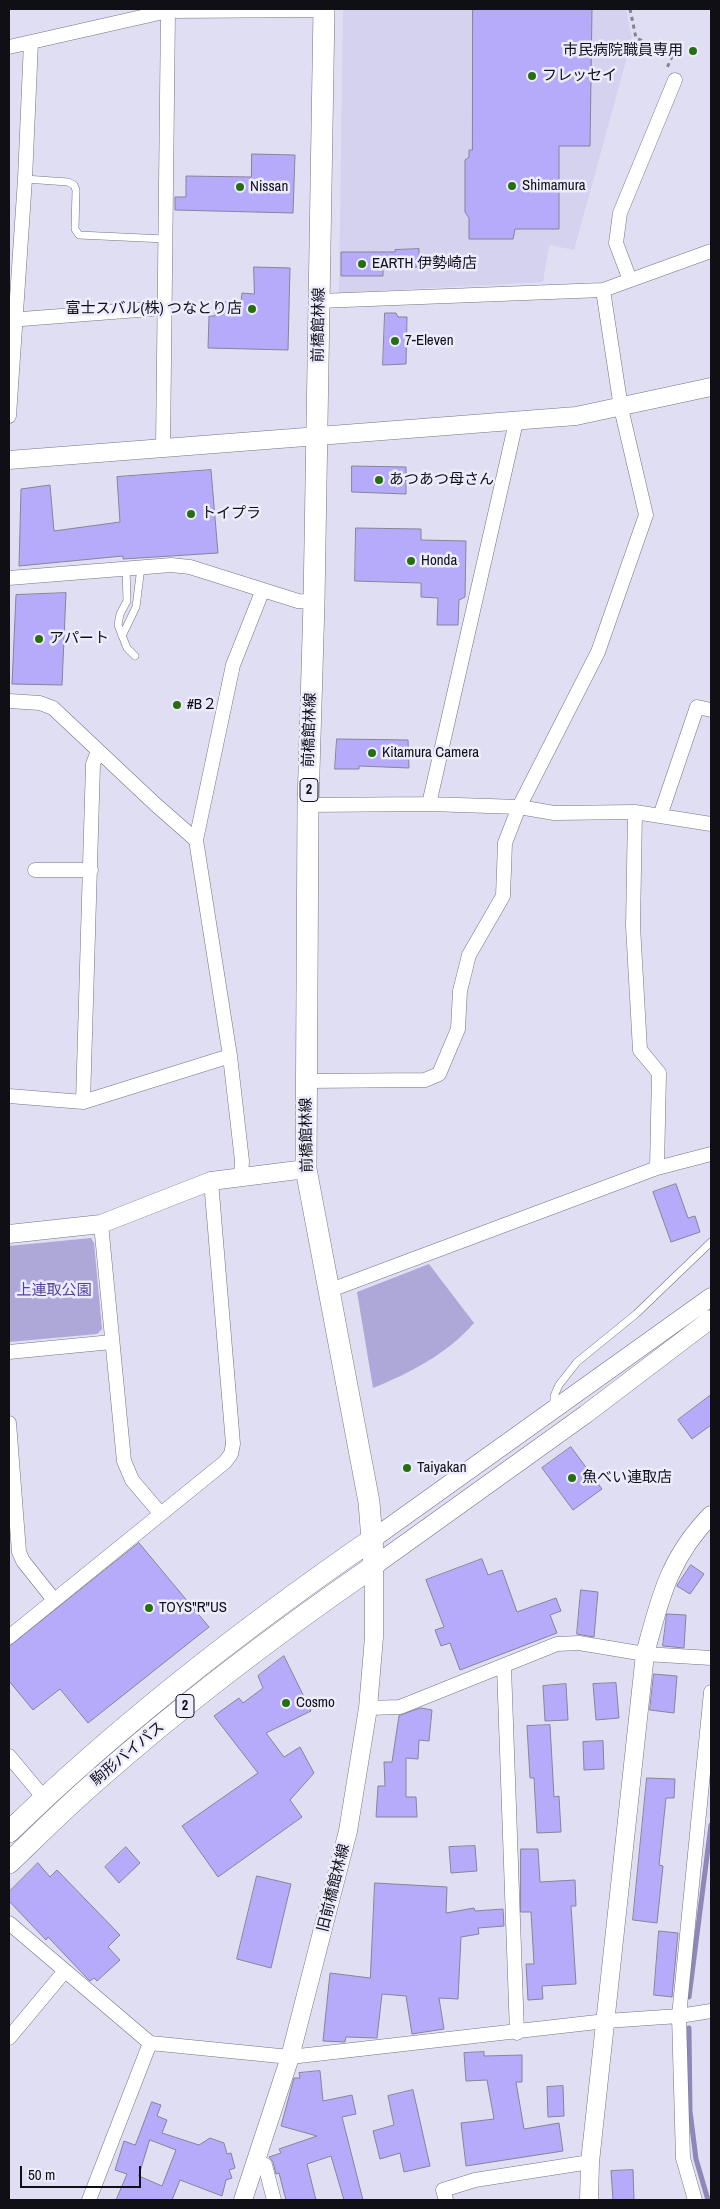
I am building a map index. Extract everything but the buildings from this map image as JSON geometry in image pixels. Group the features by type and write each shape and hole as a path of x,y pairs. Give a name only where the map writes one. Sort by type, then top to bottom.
{"main road":[{"name":"前橋館林線","path":"324,9 314,602 308,805 306,1169 369,1502 374,1538 374,1566"},
{"name":"駒形バイパス","path":"9,1832 44,1798 209,1657 374,1538"},
{"name":"駒形バイパス","path":"9,1863 94,1782 176,1713 276,1636 374,1566"}],"street":[{"path":"9,47 168,10 324,9"},
{"path":"163,447 168,10"},
{"path":"9,416 12,320 25,179 31,42"},
{"path":"630,280 616,243 620,213 675,80"},
{"path":"319,301 603,290 711,251"},
{"path":"306,1080 425,1080 439,1074 458,1029 460,991 469,954 503,896 505,843 519,808 598,652 646,514 621,408 603,290"},
{"path":"12,320 164,308"},
{"path":"9,460 576,416 621,408 711,387"},
{"path":"429,804 516,422"},
{"path":"9,578 171,565 190,567 262,592 298,601 314,602"},
{"path":"241,1177 242,1161 230,1056 196,840 233,665 262,592"},
{"path":"9,701 46,704 53,708 196,840"},
{"path":"660,816 697,707 711,710"},
{"path":"84,1102 93,764 98,750"},
{"path":"308,805 429,804 519,808 554,813 635,812 711,824"},
{"path":"635,812 633,926 640,1050 659,1073 657,1168"},
{"path":"35,870 91,870"},
{"path":"9,1096 84,1102 230,1056"},
{"path":"328,1291 657,1168 711,1154"},
{"path":"9,1234 101,1224 211,1181 306,1169"},
{"path":"9,1637 225,1462 230,1454 233,1444 211,1181"},
{"path":"101,1224 126,1472 160,1513"},
{"path":"374,1538 711,1297"},
{"path":"374,1566 578,1419 711,1319"},
{"path":"9,1352 112,1342"},
{"path":"9,1423 19,1552 23,1561 54,1600"},
{"path":"589,2200 590,2162 645,1654 663,1589 680,1554 711,1515"},
{"name":"旧前橋館林線","path":"243,2200 290,2057 348,1831 368,1708 374,1637 374,1566"},
{"path":"368,1708 400,1707 504,1667 557,1644 579,1643 645,1654 711,1658"},
{"path":"504,1667 517,2033"},
{"path":"695,2200 682,2158 679,2016 711,1692"},
{"path":"9,1756 44,1798"},
{"path":"9,1923 64,1972 150,2043 290,2057 517,2033 606,2021 711,2012"},
{"path":"9,2038 64,1972"},
{"path":"90,2200 150,2043"},
{"path":"256,2162 265,2165 274,2200"},
{"path":"446,2200 443,2190 476,2180 590,2162"}],"lane":[{"path":"25,179 68,182 74,185 76,190 75,229 78,235 165,239"},
{"path":"122,636 136,607 141,567"},
{"path":"126,568 127,601 120,614 118,626 126,648 135,656"},
{"path":"554,1410 554,1396 558,1385 577,1362 636,1314 711,1242"}],"path":[{"path":"630,9 636,38 672,54 664,73 675,80"}],"shaded area":[{"path":"343,9 626,9 632,39 574,250 549,245 543,282 339,293"}],"green space":[{"name":"上連取公園","path":"91,1238 94,1243 102,1329 97,1334 9,1342 9,1246"},
{"path":"429,1264 474,1323 452,1344 427,1362 373,1388 357,1292"}],"waterway":[{"path":"689,1997 711,1825"},
{"path":"689,2028 690,2111 696,2159 708,2200"}],"place":[{"name":"市民病院職員専用","path":"693,51"},
{"name":"フレッセイ","path":"532,76"},
{"name":"Shimamura","path":"512,186"},
{"name":"Nissan","path":"240,187"},
{"name":"EARTH 伊勢崎店","path":"362,264"},
{"name":"富士スバル(株) つなとり店","path":"252,309"},
{"name":"7-Eleven","path":"395,341"},
{"name":"あつあつ母さん","path":"379,480"},
{"name":"トイプラ","path":"191,514"},
{"name":"Honda","path":"411,561"},
{"name":"アパート","path":"39,639"},
{"name":"#B２","path":"177,705"},
{"name":"Kitamura Camera","path":"372,753"},
{"name":"Taiyakan","path":"407,1468"},
{"name":"魚べい連取店","path":"572,1478"},
{"name":"TOYS\"R\"US","path":"149,1608"},
{"name":"Cosmo","path":"286,1703"}]}
